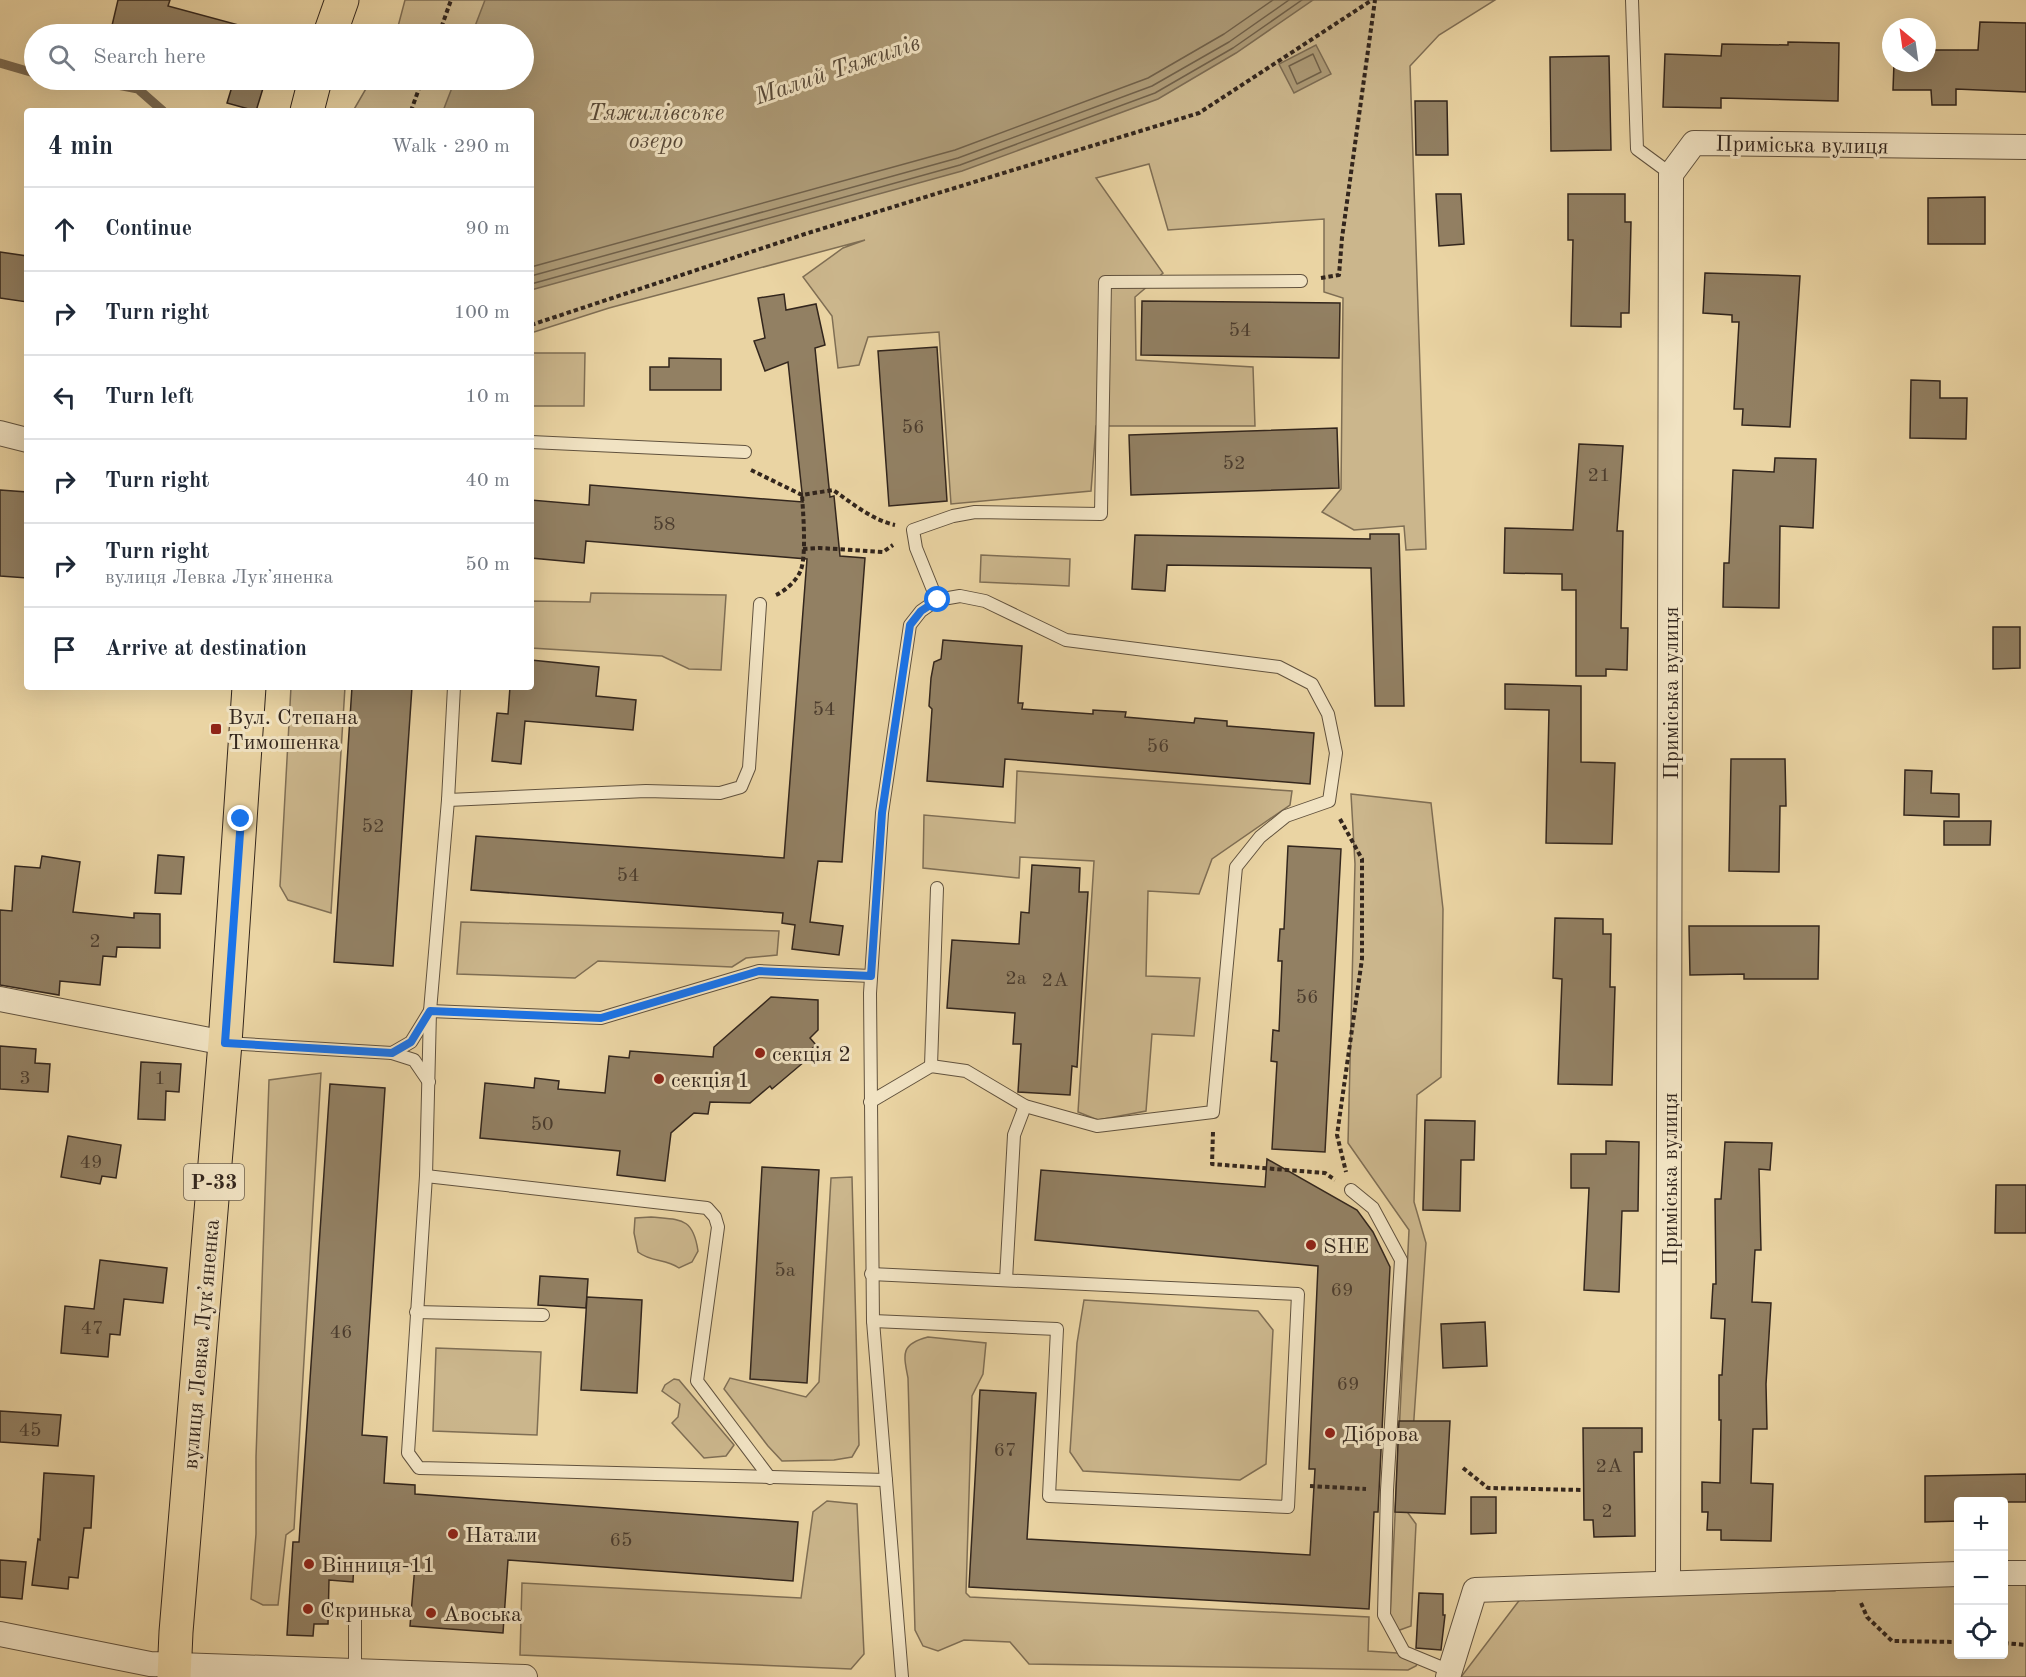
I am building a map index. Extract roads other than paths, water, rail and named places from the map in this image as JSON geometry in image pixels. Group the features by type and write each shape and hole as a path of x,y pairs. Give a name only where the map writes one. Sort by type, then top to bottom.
{"main road":[{"path":"334,24 342,0"},
{"path":"308,108 312,90"},
{"name":"вулиця Левка Лукʼяненка","path":"174,1671 231,967 249,690"}],"street":[{"name":"Приміська вулиця","path":"1668,1583 1671,174 1694,143 2026,147"},
{"path":"0,433 24,439"},
{"path":"0,999 225,1043"},
{"path":"2008,1574 2026,1573"},
{"path":"1449,1674 1475,1590 1954,1574"},
{"path":"0,1634 150,1664 174,1671 525,1677"}],"lane":[{"path":"1632,0 1637,149 1671,174"},
{"path":"938,600 916,549 913,530 953,516 975,512 1101,514 1105,282 1301,281"},
{"path":"534,442 745,452"},
{"path":"870,1102 932,1066 966,1071 1025,1106 1097,1126 1213,1112 1236,867 1260,837 1287,816 1329,801 1336,753 1328,714 1312,684 1279,667 1066,640 985,601 960,596 938,600 921,611 910,625 882,813 871,976 870,1102 873,1321 902,1677"},
{"path":"448,800 646,791 720,793 741,787 749,768 760,604"},
{"path":"454,690 448,800 430,1011 426,1176 408,1453 419,1468 886,1480"},
{"path":"932,1066 938,888"},
{"path":"430,1011 601,1018 759,971 871,976"},
{"path":"392,1053 411,1042 430,1011"},
{"path":"225,1043 392,1053 414,1060 429,1082"},
{"path":"1006,1280 1014,1135 1025,1106"},
{"path":"426,1176 708,1209 715,1217 718,1227 697,1381 770,1478"},
{"path":"1351,1190 1373,1208 1401,1260 1387,1490 1384,1615 1404,1652 1449,1674"},
{"path":"871,1274 1298,1294 1287,1507 1049,1496 1057,1329 873,1321"},
{"path":"416,1312 543,1315"},
{"path":"355,1617 355,1675"}],"water":[{"name":"Тяжилівське озеро","path":"485,0 1313,0 1236,53 1158,99 962,171 534,289 534,108 444,108 451,90 534,90 534,24 476,24"},
{"path":"1316,45 1331,74 1294,93 1279,64"}],"waterway":[{"name":"Малий Тяжилів","path":"0,63 24,70"},
{"name":"Малий Тяжилів","path":"139,90 160,108"}],"place":[{"name":"Вул. Степана Тимошенка","path":"216,729"},
{"name":"секція 2","path":"760,1053"},
{"name":"секція 1","path":"659,1079"},
{"name":"SHE","path":"1311,1245"},
{"name":"Діброва","path":"1330,1433"},
{"name":"Натали","path":"453,1534"},
{"name":"Вінниця-11","path":"309,1564"},
{"name":"Скринька","path":"308,1609"},
{"name":"Авоська","path":"431,1613"}]}
